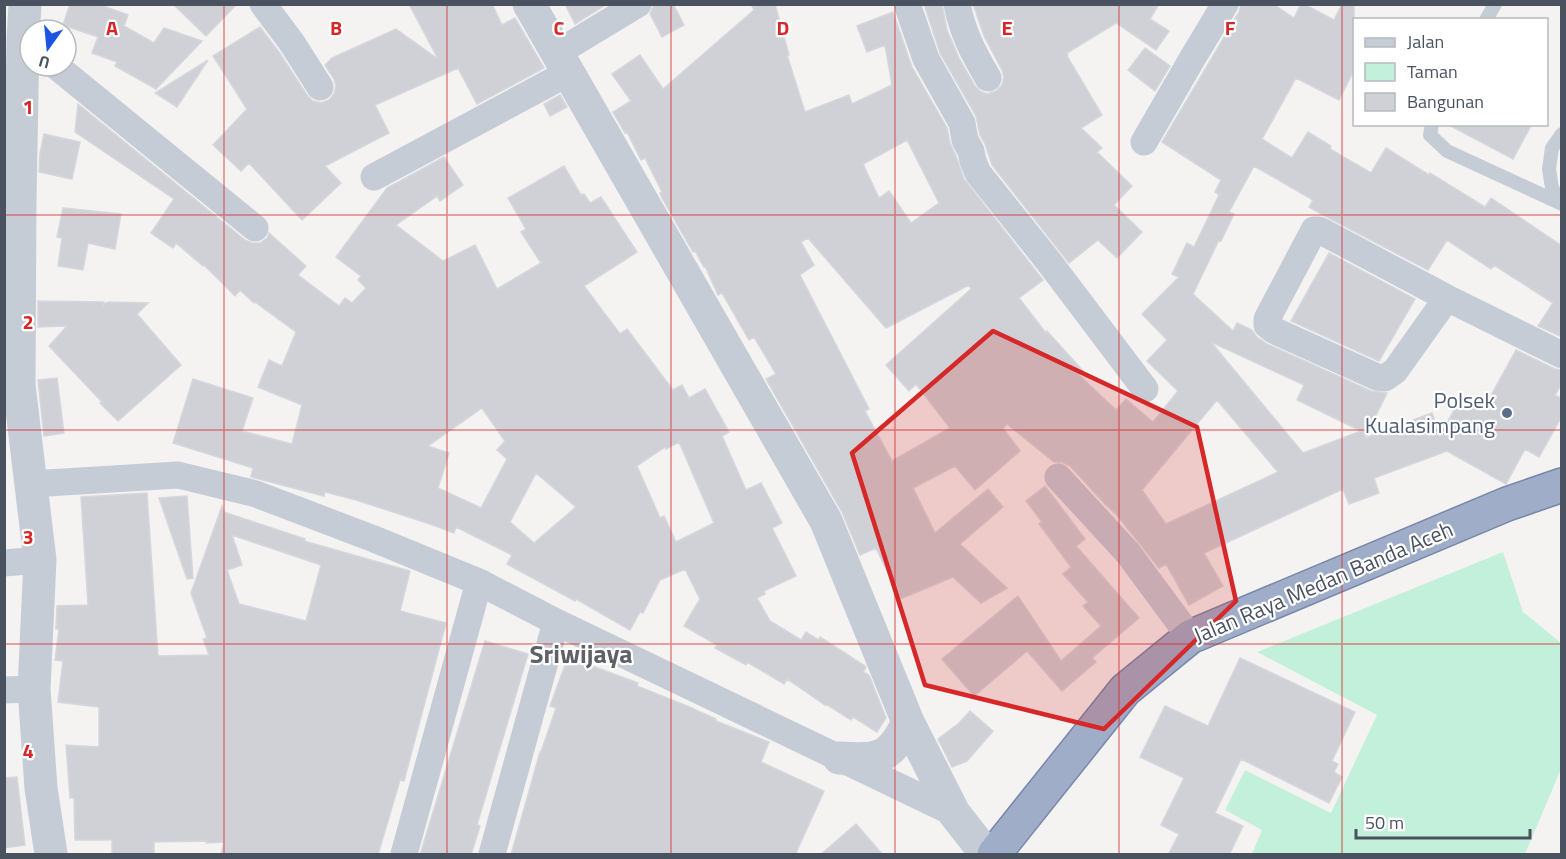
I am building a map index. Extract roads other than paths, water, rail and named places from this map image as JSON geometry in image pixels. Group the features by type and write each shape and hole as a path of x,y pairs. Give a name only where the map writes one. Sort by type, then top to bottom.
{"highway":[{"name":"Jalan Raya Medan Banda Aceh","path":"994,855 1125,690 1190,637 1507,504 1561,486"}],"street":[{"path":"263,4 320,87"},
{"path":"529,4 826,521 908,722 954,813 986,855"},
{"path":"374,177 563,63 638,4"},
{"path":"906,4 926,59 962,123 965,140 978,173 1145,389"},
{"path":"957,4 965,35 988,78"},
{"path":"1144,142 1226,4"},
{"path":"26,78 20,211 19,385 40,560 19,690 41,788 51,855"},
{"path":"71,78 255,228"},
{"path":"1447,298 1395,371 1385,378 1377,377 1273,330 1267,325 1267,320 1316,229 1562,355"},
{"path":"31,484 178,475 256,494 479,582 556,622 954,813"},
{"path":"1058,477 1128,553 1190,637"},
{"path":"4,563 40,560"},
{"path":"404,855 479,582"},
{"path":"492,855 556,622"},
{"path":"839,758 880,757 893,748 908,722"}],"lane":[{"path":"1487,18 1495,4"},
{"path":"1432,126 1430,135 1447,151 1562,204"},
{"path":"1562,134 1552,147 1549,169 1552,188 1562,204"}],"place":[{"name":"Polsek Kualasimpang","path":"1507,413"}],"district":[{"name":"Sriwijaya","path":"581,653"}]}
